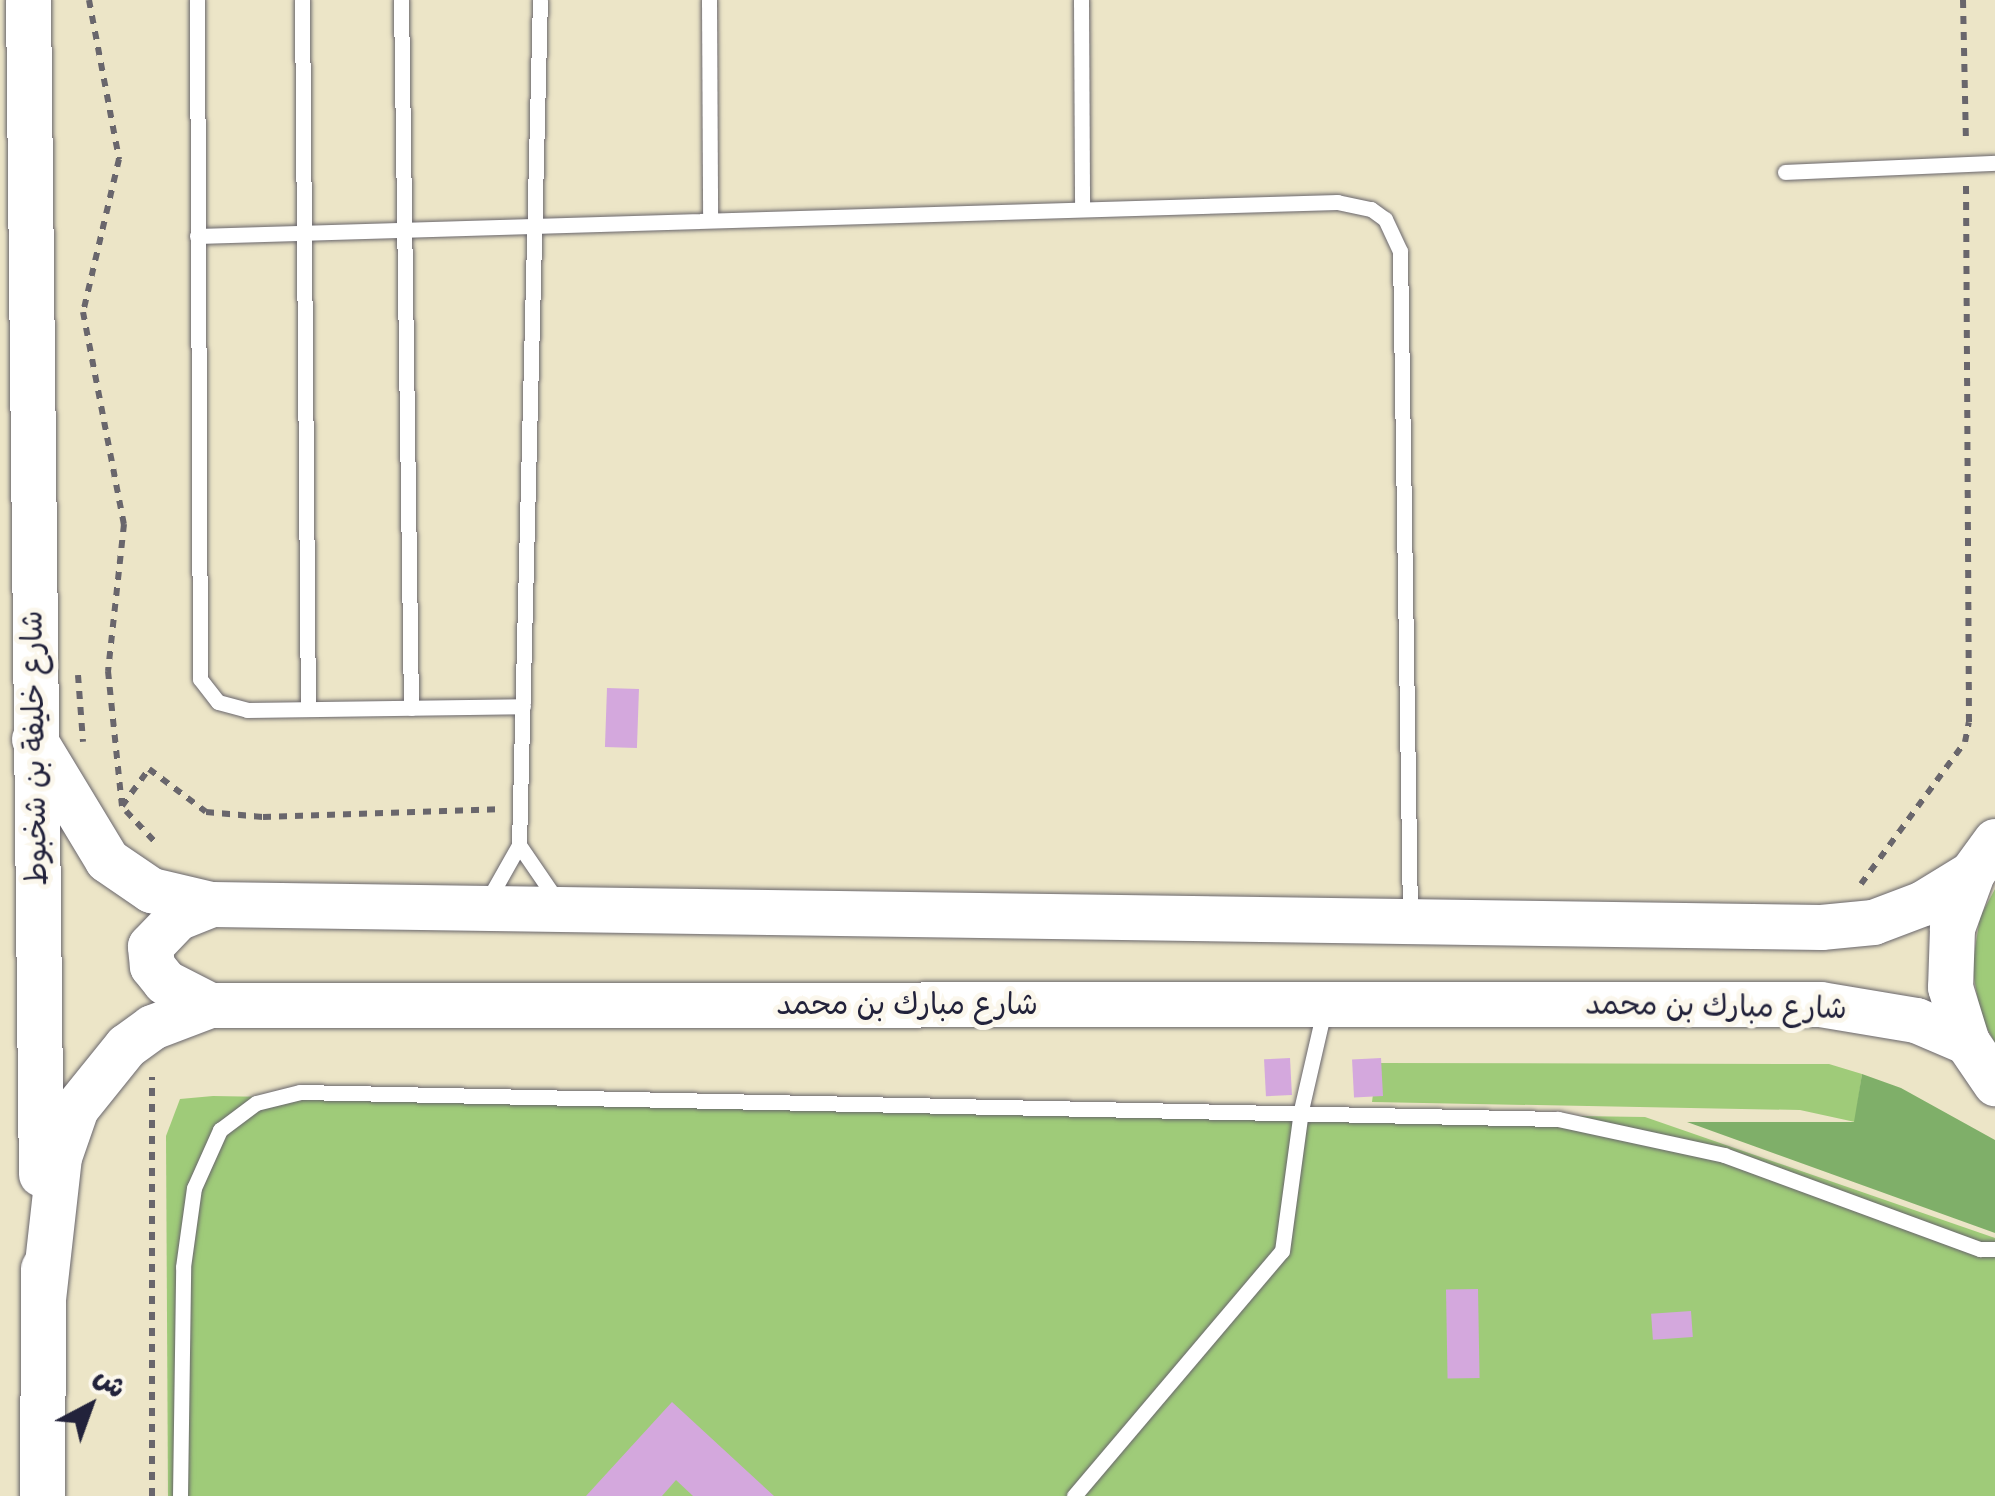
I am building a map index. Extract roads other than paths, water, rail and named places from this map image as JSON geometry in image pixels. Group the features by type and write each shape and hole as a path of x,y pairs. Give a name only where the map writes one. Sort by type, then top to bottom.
{"street":[{"name":"شارع خليفة بن شخبوط","path":"28,0 42,1496"},
{"path":"34,738 107,860 151,890 212,904 1822,927 1874,922 1923,903 1983,857"},
{"path":"1983,857 1952,928 1950,987 1967,1042 1995,1083"},
{"path":"210,1004 166,982 152,966 150,946 178,918 212,904"},
{"name":"شارع مبارك بن محمد","path":"43,1300 59,1157 76,1108 102,1070 152,1026 210,1004 1820,1004 1916,1020 1967,1042"}],"lane":[{"path":"197,0 200,678 232,708 523,706"},
{"path":"302,0 308,710"},
{"path":"401,0 411,708"},
{"path":"478,910 507,874 520,845 540,0"},
{"path":"709,0 710,220"},
{"path":"1081,0 1082,210"},
{"path":"1785,172 1995,163"},
{"path":"197,236 1355,203 1385,219 1395,234 1410,924"},
{"path":"520,845 545,889 572,911"},
{"path":"1074,1496 1282,1251 1301,1110 1325,1005"},
{"path":"180,1496 183,1267 194,1188 220,1130 256,1104 300,1092 1301,1110 1558,1119 1724,1155 1980,1250 1995,1249"}]}
